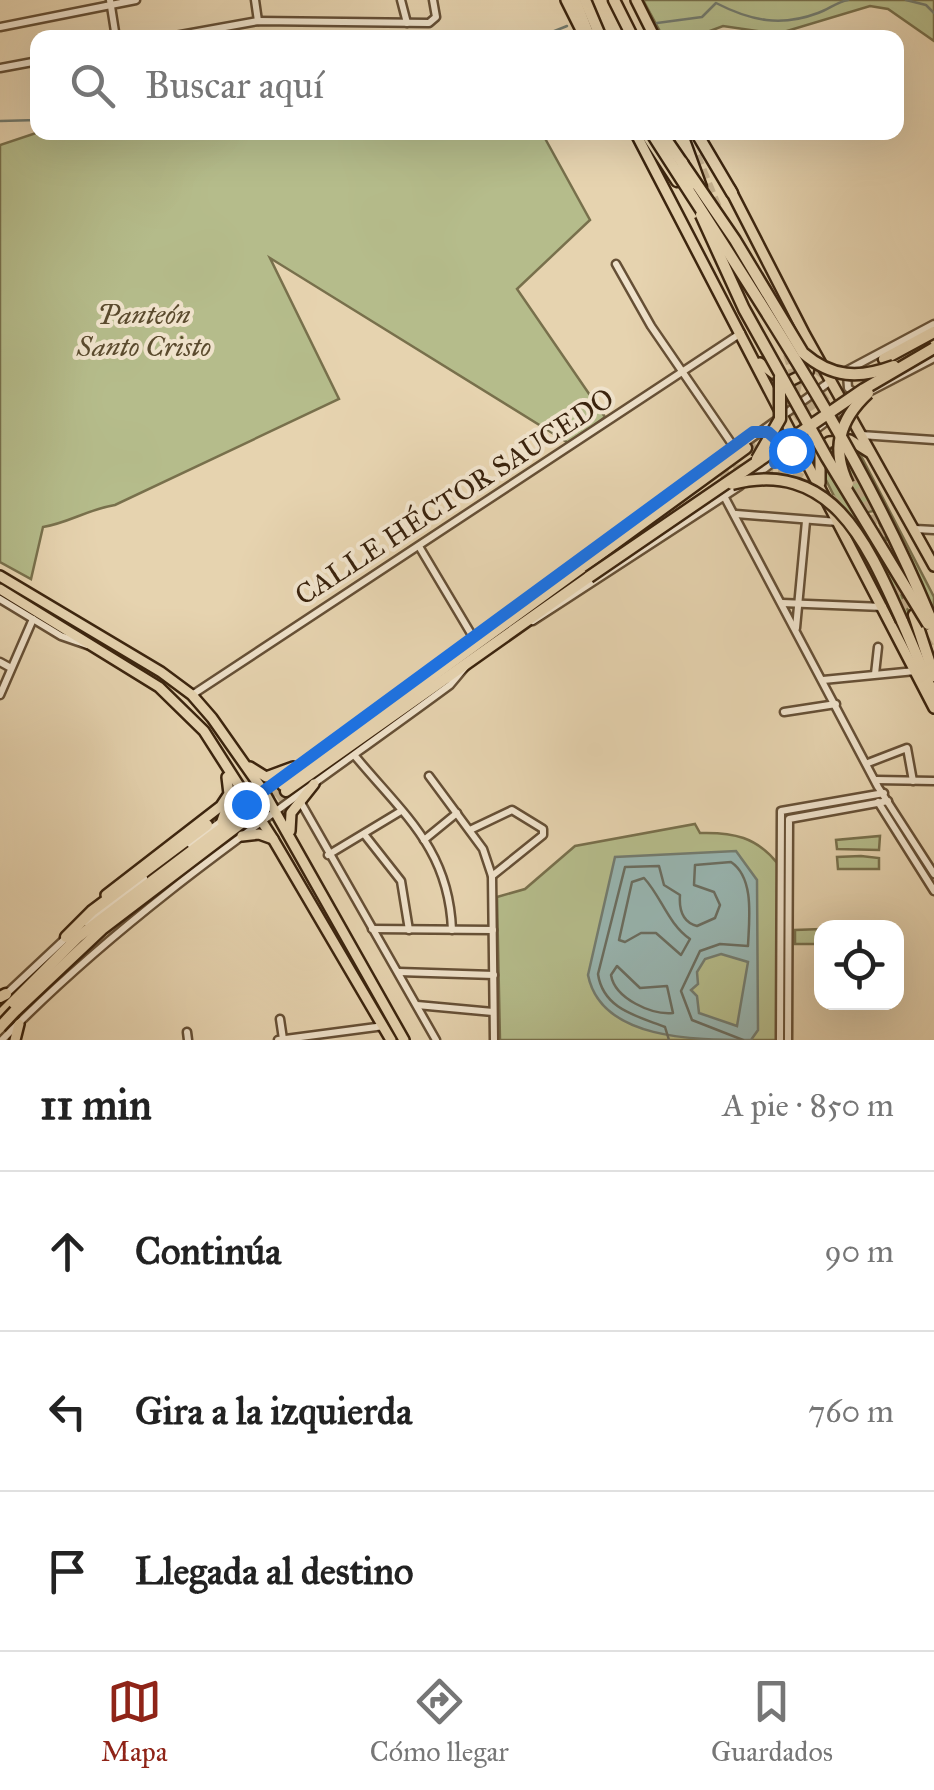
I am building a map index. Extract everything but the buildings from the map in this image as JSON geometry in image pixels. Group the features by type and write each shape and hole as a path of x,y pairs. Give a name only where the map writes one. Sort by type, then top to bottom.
{"highway":[{"path":"575,0 582,9"},
{"path":"617,5 629,30"},
{"path":"653,140 676,181"},
{"path":"654,140 748,276 900,550 934,627"},
{"path":"666,140 810,359 831,371 854,376 930,354"},
{"path":"675,140 730,280 896,576 934,627"},
{"path":"686,140 708,212 781,382 780,418 770,441 747,471"},
{"path":"688,140 696,156"},
{"path":"703,140 732,193"},
{"path":"884,359 934,328"},
{"path":"287,789 723,486 910,362 930,354"},
{"path":"910,362 854,406 842,428 837,453 874,532 934,627"},
{"path":"287,789 295,770 474,639 651,518 743,448"},
{"path":"651,518 723,486 778,479 806,486 825,498 864,545 934,696"},
{"path":"914,614 934,676"},
{"path":"72,937 79,922 207,825"},
{"path":"7,1016 70,956 236,825"},
{"path":"72,937 236,825"},
{"path":"7,1016 72,937 126,893"}],"main road":[{"path":"566,0 582,9"},
{"path":"636,0 651,30"},
{"path":"639,140 934,708"},
{"path":"732,193 805,335 934,566"},
{"path":"752,354 778,381 794,382 810,366 805,335"},
{"path":"822,492 818,463 824,446 843,438 871,454"},
{"path":"0,576 192,694 247,764 275,811 390,1024 391,1040"},
{"path":"0,590 97,646 158,687 187,713 217,750 390,1024 404,1040"},
{"path":"217,750 233,794 236,825 274,839"},
{"path":"247,764 266,777 295,770"},
{"path":"79,922 94,904 221,806 229,794 227,776"},
{"path":"300,858 288,819 287,789 314,784"}],"street":[{"path":"0,27 110,2 136,0"},
{"path":"256,0 258,21"},
{"path":"401,0 407,23"},
{"path":"208,30 258,21 432,22 436,13 433,0"},
{"path":"110,2 115,30"},
{"path":"0,68 30,62"},
{"path":"616,264 682,371 743,448"},
{"path":"420,548 474,639 743,448 753,432 850,368 934,328"},
{"name":"CALLE HÉCTOR SAUCEDO","path":"192,694 420,548 740,333"},
{"path":"514,630 553,612 723,486 775,463 846,407 930,354"},
{"path":"850,368 848,388 855,394 865,394"},
{"path":"753,432 768,432 777,440 775,463"},
{"path":"861,435 934,440"},
{"path":"723,486 734,514 934,891"},
{"path":"734,514 838,522"},
{"path":"796,630 806,520"},
{"path":"914,529 934,530"},
{"path":"0,599 68,639 97,646"},
{"path":"781,602 883,608"},
{"path":"0,695 33,620"},
{"path":"876,674 878,647"},
{"path":"0,662 11,668"},
{"path":"314,784 460,676 467,664"},
{"path":"822,680 916,671"},
{"path":"784,712 836,704"},
{"path":"868,763 907,748 913,780"},
{"path":"355,756 424,840 448,882 452,930"},
{"path":"428,776 470,830 492,876 494,1040"},
{"path":"788,1040 789,819 913,780 934,781"},
{"path":"2,1040 7,1016 110,940 236,825 250,801 264,792 287,789"},
{"path":"126,893 236,825 262,821 275,811 287,789"},
{"path":"287,789 436,1040"},
{"path":"780,1040 781,811 880,793"},
{"path":"880,793 934,874"},
{"path":"470,830 512,810 543,829 533,845 492,876"},
{"path":"328,855 401,812"},
{"path":"424,840 457,813"},
{"path":"364,834 401,882 409,930"},
{"path":"370,929 493,930"},
{"path":"398,972 494,976"},
{"path":"416,1005 494,1012"},
{"path":"280,1019 281,1040 390,1024"}],"green space":[{"path":"643,0 934,0 934,41 888,9 870,6 790,30 723,26 712,30 659,30"},
{"name":"Panteón Santo Cristo","path":"30,135 30,140 546,140 590,220 517,289 605,417 570,444 270,258 339,399 115,505 43,527 31,579 0,562 0,145"},
{"path":"834,445 852,445 859,452 934,597 934,619 923,624 874,511 867,512 919,637 915,639 871,542 861,550 823,474 824,453"},
{"path":"695,824 700,833 734,835 753,842 778,864 778,1040 500,1040 497,897 525,889 575,846"},
{"path":"880,836 879,850 837,849 836,840"},
{"path":"837,857 879,858 879,869 838,869"},
{"path":"814,929 814,944 795,944 795,930"}],"water":[{"path":"736,851 757,880 758,1030 751,1040 653,1032 611,1013 596,996 588,975 615,857","holes":["721,954 748,962 737,1026 699,1013 697,996 691,990 698,984 697,972 705,959"]}],"waterway":[{"path":"657,23 702,17 716,3 754,18 791,20 848,0"},
{"path":"906,0 926,5 934,13"},
{"path":"557,30 567,26"},
{"path":"0,121 30,120"}],"tunnel":[{"path":"696,156 718,210"},
{"path":"788,354 797,384 792,405"},
{"path":"803,359 828,377 851,379"},
{"path":"781,425 841,385"},
{"path":"746,448 772,429"},
{"path":"842,446 892,559"},
{"path":"720,476 752,467 784,471 813,485 839,507"},
{"path":"892,588 934,654"},
{"path":"234,819 283,785"},
{"path":"240,824 286,791"},
{"path":"207,825 250,799"}],"route":[{"path":"246,804 309,754 753,432 768,432 777,440 780,446 775,463 791,450"}]}
